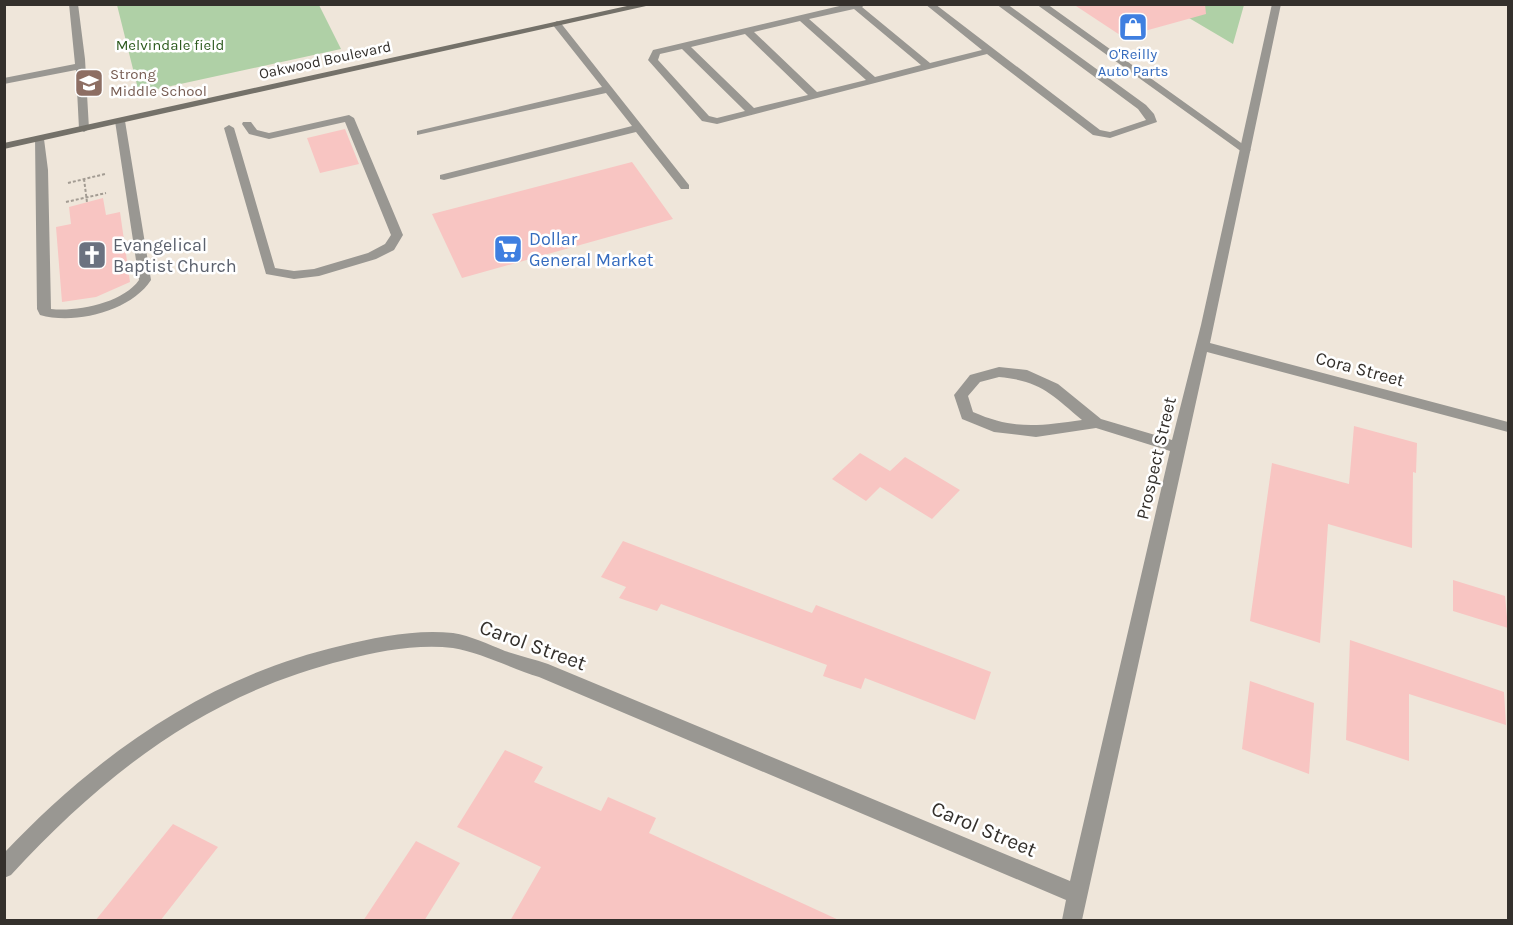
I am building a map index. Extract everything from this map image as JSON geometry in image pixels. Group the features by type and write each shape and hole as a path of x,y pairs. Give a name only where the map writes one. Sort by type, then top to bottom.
{"main road":[{"name":"Oakwood Boulevard","path":"4,146 651,4"}],"street":[{"path":"73,4 84,129"},
{"path":"929,4 1098,133 1110,135 1152,122 1149,114 1142,107 1000,4"},
{"path":"1040,4 1246,150"},
{"name":"Prospect Street","path":"1072,921 1277,4"},
{"path":"929,67 859,5 656,52 653,60 706,119 717,121 929,67 989,51"},
{"path":"802,18 873,81"},
{"path":"557,24 685,187"},
{"path":"747,31 815,96"},
{"path":"684,45 752,112"},
{"path":"4,81 80,66"},
{"path":"421,133 608,89"},
{"path":"229,128 270,271 294,275 315,273 372,256 390,247 397,236 349,118 269,136 253,132 247,124"},
{"path":"39,139 42,170 45,312 68,314 122,300 139,291 145,280 120,121"},
{"path":"444,177 638,128"},
{"name":"Cora Street","path":"1202,346 1509,427"},
{"path":"1096,423 1036,432 994,427 967,415 961,395 975,378 999,372 1027,375 1053,388 1096,423 1179,448"},
{"name":"Carol Street","path":"4,868 84,786 126,753 196,708 253,680 324,655 379,645 420,641 460,642 554,675 1077,894"}],"path":[{"path":"63,184 113,172"},
{"path":"84,179 87,202"},
{"path":"60,203 115,190"}],"green space":[{"name":"Melvindale field","path":"117,5 319,5 341,49 139,93"},
{"path":"1167,5 1244,5 1233,44"}],"building":[{"name":"O'Reilly Auto Parts","path":"1073,4 1205,4 1206,14 1123,37"},
{"path":"345,129 359,164 320,173 307,138"},
{"name":"Dollar General Market","path":"632,162 673,219 462,278 432,214"},
{"name":"Evangelical Baptist Church","path":"103,198 106,215 120,212 130,282 96,297 62,302 56,227 71,224 69,207"},
{"path":"1354,426 1417,443 1416,473 1413,472 1412,548 1328,524 1320,643 1250,621 1272,463 1349,484"},
{"path":"860,453 890,471 905,457 960,490 932,519 880,487 866,501 832,479"},
{"path":"623,541 812,613 816,605 991,672 975,720 865,678 861,689 823,676 827,665 661,604 657,611 619,598 626,587 601,577"},
{"path":"1453,580 1505,596 1508,628 1453,611"},
{"path":"1350,640 1504,692 1506,725 1409,694 1409,761 1346,740"},
{"path":"1250,681 1314,703 1309,774 1242,749"},
{"path":"505,750 543,767 534,782 601,811 608,797 656,818 649,833 841,921 510,921 541,867 457,827"},
{"path":"173,824 218,847 160,921 95,921"},
{"path":"416,841 460,863 424,921 363,921"}],"place":[{"name":"O'Reilly Auto Parts","path":"1133,27"},
{"name":"Strong Middle School","path":"89,83"},
{"name":"Dollar General Market","path":"508,249"},
{"name":"Evangelical Baptist Church","path":"92,255"}]}
